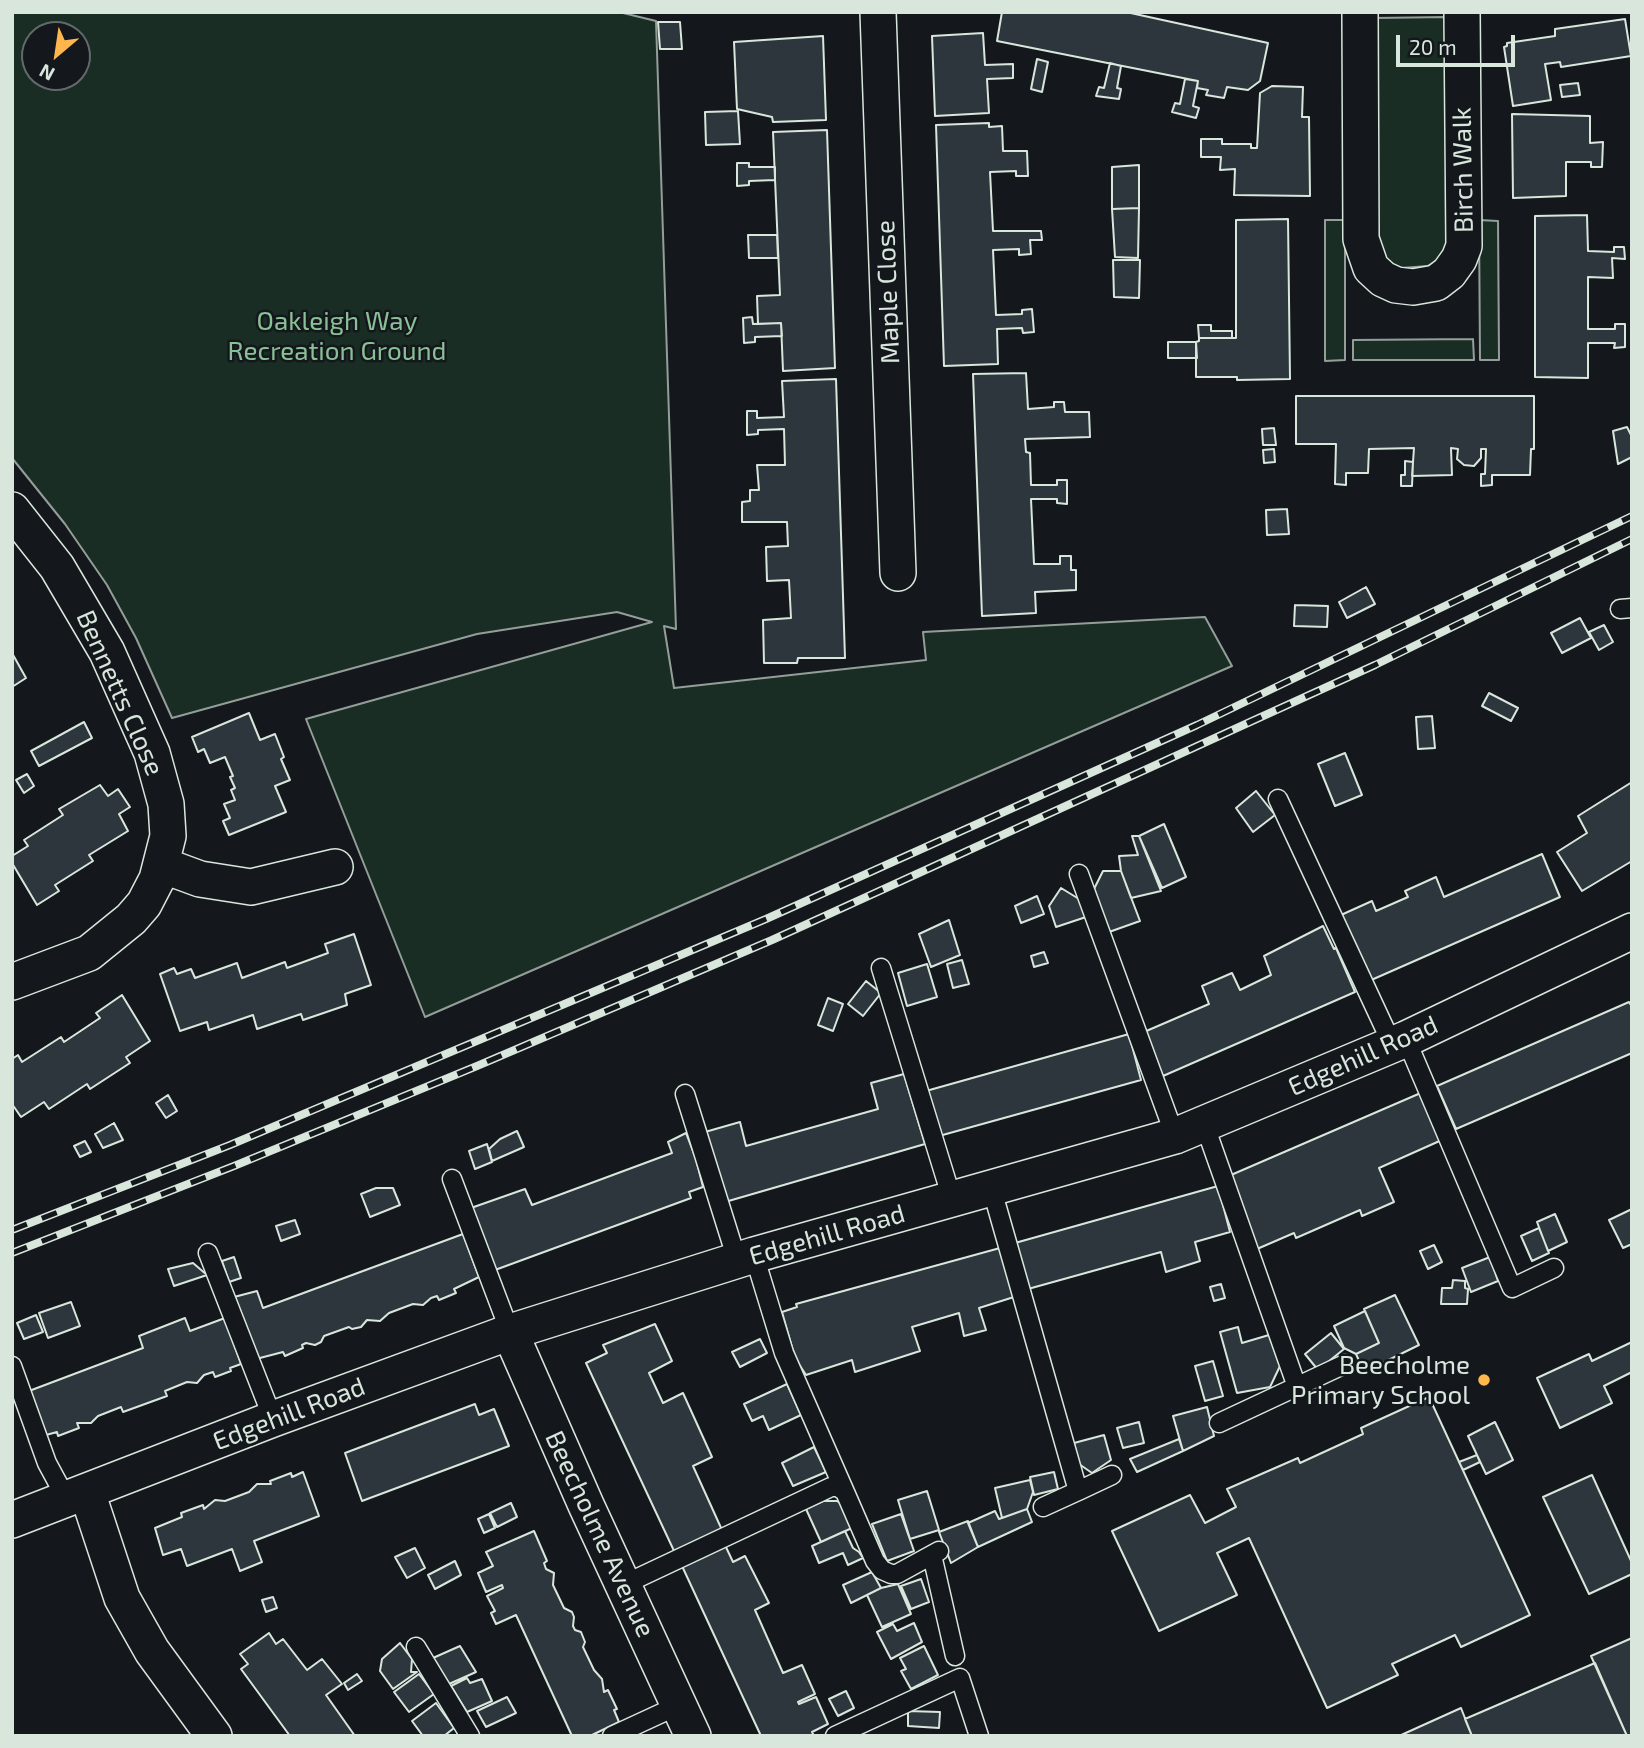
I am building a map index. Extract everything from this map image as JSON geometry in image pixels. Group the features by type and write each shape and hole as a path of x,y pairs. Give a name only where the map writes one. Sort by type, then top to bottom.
{"street":[{"name":"Maple Close","path":"878,12 898,573"},
{"name":"Birch Walk","path":"1360,12 1361,239 1371,268 1383,279 1396,285 1413,287 1436,283 1459,259 1464,246 1462,12"},
{"name":"Bennetts Close","path":"12,982 89,953 119,931 144,904 162,865 168,836 167,813 152,753 107,652 57,567 14,516"},
{"path":"162,865 200,879 251,887 335,867"},
{"name":"Edgehill Road","path":"12,1520 273,1419 510,1332 745,1258 992,1190 1190,1131 1399,1041 1632,931"},
{"name":"Beecholme Avenue","path":"510,1332 686,1721"},
{"path":"77,1496 122,1598 152,1651 214,1736"}],"lane":[{"path":"1278,799 1399,1041 1512,1288 1554,1268"},
{"path":"1079,874 1297,1387"},
{"path":"881,968 952,1199"},
{"path":"685,1094 745,1258 875,1561 883,1570 897,1574 936,1553 955,1656"},
{"path":"452,1179 510,1332"},
{"path":"992,1190 1078,1491"},
{"path":"208,1253 273,1419"},
{"path":"1220,1423 1345,1364"},
{"path":"12,1366 47,1463 77,1496"},
{"path":"1043,1507 1112,1475"},
{"path":"623,1584 823,1490 838,1487 845,1492"},
{"path":"416,1647 470,1736"},
{"path":"835,1736 960,1678 979,1736"},
{"path":"612,1736 686,1721"}],"green space":[{"name":"Oakleigh Way Recreation Ground","path":"12,12 619,12 656,21 676,629 664,626 674,688 926,660 923,632 1205,617 1232,666 425,1017 306,719 652,622 617,612 477,634 172,718 136,638 107,585 65,524 12,458"},
{"path":"1448,17 1449,239 1439,260 1428,266 1401,268 1390,264 1374,249 1374,18"},
{"path":"1325,220 1345,220 1345,360 1325,361"},
{"path":"1479,220 1498,221 1499,360 1480,360"},
{"path":"1473,339 1474,360 1353,360 1353,340"}],"building":[{"path":"1002,12 1126,12 1268,43 1260,81 1248,90 1227,87 1224,98 1206,95 1208,90 1197,88 1198,81 997,41"},
{"path":"1625,19 1631,56 1561,67 1560,62 1545,64 1551,100 1513,106 1504,47 1507,43 1555,36 1555,29"},
{"path":"658,22 680,22 682,49 660,49"},
{"path":"983,33 985,65 1013,64 1013,78 987,79 989,113 935,116 932,36"},
{"path":"823,36 826,120 773,122 772,117 737,109 734,42"},
{"path":"1037,59 1048,62 1042,92 1031,89"},
{"path":"1110,63 1121,66 1117,88 1121,89 1119,99 1096,96 1099,87 1104,88"},
{"path":"1185,79 1198,81 1193,106 1199,108 1196,118 1172,112 1175,103 1180,104"},
{"path":"1578,83 1580,95 1562,97 1560,85"},
{"path":"1272,86 1303,87 1302,117 1309,117 1310,196 1234,195 1235,169 1220,170 1221,157 1201,157 1201,139 1222,139 1222,144 1251,144 1251,148 1257,148 1260,93"},
{"path":"738,111 740,144 706,145 705,112"},
{"path":"1512,114 1590,116 1590,143 1603,142 1602,167 1591,167 1591,162 1566,162 1566,196 1513,198"},
{"path":"989,123 989,127 1002,126 1003,151 1027,151 1028,176 1016,176 1016,171 990,172 993,231 1041,231 1042,240 1030,240 1031,254 1019,255 1019,249 993,250 996,315 1022,314 1022,310 1032,309 1034,332 1023,333 1022,328 997,329 998,364 944,366 936,125"},
{"path":"827,130 835,368 783,371 781,323 758,324 757,296 780,295 773,132"},
{"path":"737,163 749,163 749,167 775,167 775,180 749,181 749,185 737,186"},
{"path":"1139,165 1139,208 1112,209 1112,167"},
{"path":"1139,208 1138,258 1115,257 1112,209"},
{"path":"1587,215 1588,251 1614,252 1614,247 1624,247 1625,259 1612,258 1613,278 1588,277 1588,329 1615,329 1615,324 1625,324 1625,347 1614,348 1615,343 1588,343 1588,378 1535,377 1535,216"},
{"path":"1288,219 1290,379 1237,380 1237,377 1196,377 1196,342 1199,338 1236,338 1236,220"},
{"path":"748,235 777,235 778,258 749,258"},
{"path":"1113,260 1140,260 1139,298 1114,297"},
{"path":"752,317 753,324 781,323 782,336 755,337 755,342 744,343 743,318"},
{"path":"1198,325 1211,325 1211,331 1232,331 1232,338 1199,338"},
{"path":"1168,342 1196,342 1197,358 1168,358"},
{"path":"1026,373 1028,409 1054,407 1054,402 1064,402 1065,412 1089,412 1090,437 1025,439 1026,452 1030,453 1031,485 1057,485 1057,480 1067,480 1067,504 1057,503 1057,499 1031,499 1034,564 1060,564 1060,556 1071,556 1071,570 1076,570 1076,590 1035,592 1036,613 982,616 973,374"},
{"path":"836,379 845,658 798,658 797,663 764,663 763,620 791,618 789,580 767,581 766,547 788,546 787,522 742,522 742,502 750,501 750,490 759,490 757,465 785,465 784,429 758,430 758,434 747,435 747,411 757,411 757,418 784,417 782,381"},
{"path":"1296,396 1534,396 1534,449 1531,449 1530,475 1492,475 1492,485 1481,486 1481,474 1485,474 1486,449 1481,449 1481,458 1474,466 1464,465 1457,459 1458,449 1451,448 1452,475 1412,476 1414,448 1369,449 1368,473 1346,473 1346,485 1335,484 1336,444 1296,444"},
{"path":"1627,427 1632,437 1632,457 1618,464 1613,431"},
{"path":"1274,428 1276,445 1263,445 1262,429"},
{"path":"1274,449 1275,462 1264,463 1263,450"},
{"path":"1405,461 1413,462 1412,486 1401,486 1401,475 1405,475"},
{"path":"1287,509 1289,534 1267,535 1266,510"},
{"path":"1366,587 1375,604 1347,618 1339,602"},
{"path":"1295,605 1328,606 1327,627 1294,626"},
{"path":"1580,618 1591,638 1562,653 1551,633"},
{"path":"1604,625 1613,642 1599,650 1589,632"},
{"path":"12,653 26,678 12,687"},
{"path":"1489,693 1518,708 1511,721 1482,706"},
{"path":"249,713 260,740 275,734 284,757 281,759 290,780 275,786 286,812 229,835 223,821 230,818 224,804 235,800 231,790 235,788 230,777 233,776 225,757 210,763 204,749 198,752 192,737"},
{"path":"1432,716 1435,748 1418,749 1416,717"},
{"path":"84,722 92,738 39,766 31,751"},
{"path":"1345,753 1362,795 1335,806 1318,764"},
{"path":"27,774 34,786 24,793 16,780"},
{"path":"1632,782 1632,861 1582,891 1557,852 1587,833 1578,816"},
{"path":"100,785 108,796 118,789 130,807 119,814 128,831 89,855 93,861 55,885 59,891 37,905 12,863 12,856 28,846 24,840 63,815 59,809"},
{"path":"1256,791 1275,815 1253,832 1236,808"},
{"path":"1164,824 1186,877 1162,888 1139,836"},
{"path":"1132,836 1139,836 1161,891 1131,898 1121,871 1119,856 1138,855"},
{"path":"1542,854 1560,897 1369,981 1341,915 1372,901 1376,911 1408,897 1405,891 1436,877 1444,897"},
{"path":"1103,871 1121,871 1140,921 1109,932 1093,891"},
{"path":"1061,888 1079,899 1086,917 1056,927 1049,906"},
{"path":"1037,896 1044,914 1021,923 1015,906"},
{"path":"949,920 960,955 931,967 919,934"},
{"path":"1323,926 1355,992 1163,1076 1144,1032 1209,1004 1202,986 1232,973 1240,990 1271,975 1264,956"},
{"path":"354,934 371,985 345,994 347,1005 303,1020 301,1014 257,1029 253,1015 209,1030 207,1022 180,1031 160,974 174,968 177,974 191,969 195,978 237,963 242,978 285,962 287,968 328,953 325,944"},
{"path":"1044,952 1048,963 1034,967 1031,956"},
{"path":"962,960 969,984 953,988 947,964"},
{"path":"927,964 937,997 907,1006 898,973"},
{"path":"866,981 881,993 863,1016 848,1004"},
{"path":"122,995 150,1041 126,1057 130,1063 90,1089 87,1084 49,1109 44,1102 21,1117 12,1104 12,1059 18,1055 22,1062 61,1037 64,1042 100,1018 96,1013"},
{"path":"828,998 843,1004 833,1031 818,1025"},
{"path":"1629,1002 1632,1007 1632,1053 1456,1129 1437,1086"},
{"path":"1129,1034 1141,1080 939,1136 926,1091"},
{"path":"904,1074 925,1144 725,1202 705,1132 740,1122 746,1146 878,1109 871,1083"},
{"path":"1423,1092 1444,1139 1379,1168 1394,1202 1362,1216 1360,1210 1296,1238 1294,1233 1257,1249 1231,1175"},
{"path":"168,1095 177,1111 166,1118 156,1103"},
{"path":"114,1123 123,1140 103,1148 95,1134"},
{"path":"517,1131 524,1147 492,1161 489,1149 500,1139"},
{"path":"686,1133 703,1187 689,1192 691,1198 495,1270 471,1208 525,1189 532,1205 672,1153 668,1142"},
{"path":"85,1141 91,1152 80,1157 74,1146"},
{"path":"487,1144 492,1162 475,1169 469,1151"},
{"path":"1218,1186 1230,1232 1195,1242 1200,1261 1166,1272 1161,1252 1028,1289 1015,1243"},
{"path":"376,1188 393,1188 400,1205 370,1217 361,1194"},
{"path":"1632,1209 1632,1244 1623,1248 1609,1220"},
{"path":"1555,1214 1567,1242 1548,1251 1537,1222"},
{"path":"295,1220 300,1234 281,1241 276,1226"},
{"path":"1539,1228 1549,1253 1532,1261 1521,1236"},
{"path":"463,1234 479,1277 454,1289 456,1293 439,1300 437,1296 431,1298 423,1305 413,1304 389,1313 380,1321 367,1320 361,1327 349,1327 324,1336 321,1342 315,1345 306,1343 302,1345 303,1348 285,1356 283,1352 256,1359 234,1297 257,1291 263,1308"},
{"path":"1434,1245 1442,1262 1428,1269 1420,1251"},
{"path":"1000,1248 1014,1297 979,1308 986,1330 964,1336 959,1313 912,1327 920,1351 855,1372 852,1360 806,1375 795,1358 782,1312 797,1307 796,1304"},
{"path":"234,1257 241,1278 229,1282 222,1261"},
{"path":"1490,1257 1498,1281 1471,1292 1462,1268"},
{"path":"193,1263 207,1275 174,1286 168,1269"},
{"path":"1453,1280 1465,1281 1465,1288 1468,1289 1467,1304 1441,1304 1442,1288 1452,1288"},
{"path":"1221,1284 1225,1298 1214,1301 1210,1287"},
{"path":"1395,1295 1419,1345 1364,1372 1356,1354 1379,1343 1364,1309"},
{"path":"71,1302 80,1326 48,1338 39,1313"},
{"path":"1365,1311 1379,1343 1356,1354 1344,1348 1334,1326"},
{"path":"36,1315 43,1332 24,1339 17,1323"},
{"path":"185,1318 190,1331 225,1318 241,1364 215,1377 213,1372 204,1375 197,1383 187,1382 165,1391 167,1396 123,1412 121,1407 98,1416 91,1423 77,1423 79,1428 58,1436 57,1432 46,1435 29,1391 143,1348 139,1336"},
{"path":"655,1324 672,1361 649,1373 663,1403 683,1393 712,1457 693,1466 722,1530 675,1553 586,1363 607,1353 603,1345"},
{"path":"1238,1327 1242,1343 1269,1335 1280,1366 1270,1387 1237,1393 1220,1332"},
{"path":"1331,1333 1344,1349 1318,1370 1305,1354"},
{"path":"760,1339 767,1353 740,1367 732,1352"},
{"path":"1632,1342 1632,1372 1604,1386 1612,1403 1560,1428 1537,1378 1589,1354 1592,1361"},
{"path":"1213,1361 1223,1396 1205,1401 1195,1366"},
{"path":"787,1384 801,1415 769,1430 763,1416 752,1421 744,1404"},
{"path":"1429,1397 1530,1615 1461,1647 1455,1635 1392,1664 1398,1675 1327,1708 1249,1538 1217,1553 1237,1595 1159,1631 1112,1531 1190,1495 1205,1523 1236,1507 1227,1489 1298,1458 1300,1463 1363,1434 1361,1428"},
{"path":"475,1404 479,1415 494,1409 509,1446 362,1501 345,1453"},
{"path":"1207,1407 1214,1436 1183,1451 1173,1416"},
{"path":"1139,1422 1144,1443 1123,1448 1117,1428"},
{"path":"1495,1422 1513,1460 1486,1474 1468,1436"},
{"path":"1104,1435 1111,1460 1092,1473 1079,1464 1074,1443"},
{"path":"1179,1439 1183,1451 1137,1472 1130,1459"},
{"path":"814,1447 826,1472 793,1486 782,1463"},
{"path":"1477,1455 1480,1462 1463,1470 1459,1462"},
{"path":"303,1472 319,1516 254,1541 262,1562 240,1571 232,1549 187,1566 181,1549 163,1555 155,1528 182,1517 181,1513 203,1505 204,1509 215,1500 225,1501 249,1492 257,1484 271,1484 270,1481 291,1473 292,1477"},
{"path":"1054,1472 1058,1489 1034,1495 1030,1477"},
{"path":"1592,1475 1632,1563 1632,1574 1589,1594 1543,1497"},
{"path":"1030,1480 1033,1492 1027,1509 1002,1518 995,1488"},
{"path":"927,1491 939,1530 910,1539 898,1500"},
{"path":"823,1501 840,1503 852,1528 821,1542 806,1509"},
{"path":"511,1503 517,1517 497,1527 490,1513"},
{"path":"1027,1509 1032,1522 978,1547 968,1523 995,1511 999,1519"},
{"path":"489,1514 495,1528 484,1533 478,1519"},
{"path":"901,1514 914,1551 887,1561 872,1524"},
{"path":"968,1521 978,1547 951,1563 939,1532"},
{"path":"534,1531 547,1561 544,1563 546,1569 554,1573 553,1585 564,1608 572,1612 573,1626 581,1632 585,1642 583,1647 594,1670 602,1679 604,1692 608,1690 617,1709 614,1710 619,1722 590,1736 572,1736 516,1615 496,1624 491,1613 495,1611 487,1596 503,1588 502,1585 486,1592 478,1573 493,1566 486,1552"},
{"path":"845,1531 853,1548 863,1558 848,1565 843,1553 819,1563 812,1546"},
{"path":"725,1545 733,1562 745,1556 769,1603 755,1610 783,1673 802,1665 815,1694 798,1702 799,1704 816,1697 828,1724 812,1732 814,1736 761,1736 682,1566"},
{"path":"415,1548 425,1568 407,1578 395,1557"},
{"path":"455,1561 461,1575 435,1589 428,1575"},
{"path":"872,1572 881,1588 851,1603 843,1585"},
{"path":"921,1579 929,1602 911,1609 901,1586"},
{"path":"898,1584 911,1614 882,1627 867,1595"},
{"path":"273,1597 277,1608 266,1612 262,1600"},
{"path":"914,1623 922,1642 891,1659 877,1632 893,1624 897,1631"},
{"path":"269,1633 276,1644 283,1639 307,1670 322,1659 342,1684 326,1695 355,1736 290,1736 241,1669 248,1664 240,1654"},
{"path":"1632,1638 1632,1736 1627,1736 1591,1656"},
{"path":"400,1643 412,1659 411,1672 417,1672 393,1689 380,1671 382,1659"},
{"path":"460,1646 476,1672 449,1684 433,1658"},
{"path":"924,1646 938,1675 911,1689 901,1671 906,1669 900,1658"},
{"path":"1595,1663 1627,1736 1472,1736 1465,1719"},
{"path":"357,1674 362,1681 348,1690 344,1683"},
{"path":"419,1674 434,1694 409,1712 394,1692"},
{"path":"467,1678 470,1683 482,1679 492,1701 467,1712 451,1686"},
{"path":"846,1691 854,1708 838,1716 829,1699"},
{"path":"507,1697 516,1713 486,1727 477,1711"},
{"path":"436,1703 454,1728 444,1736 423,1736 412,1721"},
{"path":"1461,1708 1472,1736 1399,1736"},
{"path":"908,1711 940,1712 939,1728 908,1726"}],"railway":[{"path":"12,1230 230,1145 766,919 1197,725 1632,516"},
{"path":"12,1253 234,1166 477,1066 772,940 1375,665 1632,539"}],"place":[{"name":"Beecholme Primary School","path":"1484,1380"}]}
